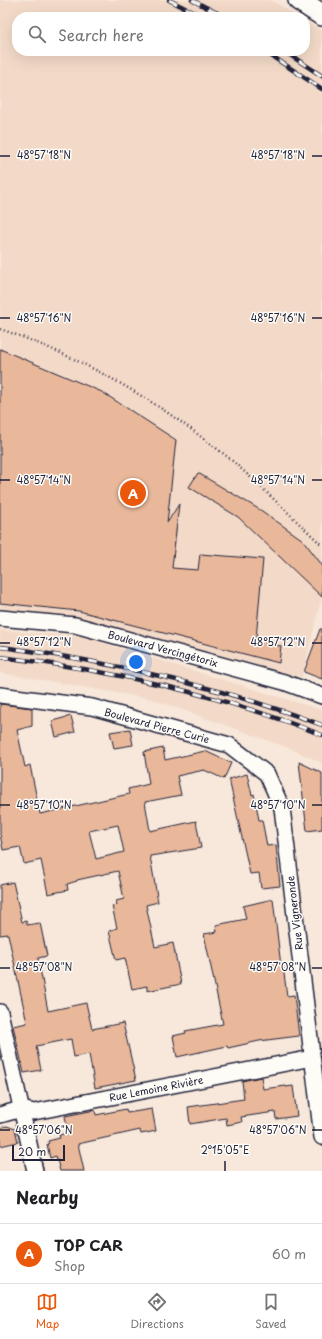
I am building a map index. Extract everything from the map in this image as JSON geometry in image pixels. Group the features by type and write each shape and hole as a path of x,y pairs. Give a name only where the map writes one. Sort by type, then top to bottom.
{"main road":[{"path":"298,0 322,15"}],"street":[{"name":"Boulevard Vercingétorix","path":"0,618 75,624 284,682 322,696"},
{"name":"Boulevard Pierre Curie","path":"0,695 92,707 229,745 267,774 282,808"},
{"name":"Rue Vigneronde","path":"282,808 322,1137"},
{"path":"0,1012 35,1171"},
{"name":"Rue Lemoine Rivière","path":"0,1115 21,1110 34,1112 312,1058"}],"path":[{"path":"0,329 66,355 129,388 167,412 228,457 322,545"}],"shaded area":[{"path":"0,0 271,0 291,12 12,12 12,56 310,56 310,24 322,31 322,596 302,677 82,620 0,612"},
{"path":"0,630 83,637 322,710 322,763 289,748 152,699 0,673"}],"building":[{"path":"0,349 102,392 176,440 167,523 179,504 172,568 198,570 200,554 263,559 256,639 266,641 266,644 281,646 279,663 79,611 0,603"},
{"path":"198,473 262,511 303,540 322,565 322,597 238,517 189,487"},
{"path":"320,629 322,629 322,679 304,672"},
{"path":"0,704 32,708 32,726 17,730 25,767 30,765 40,814 129,794 128,789 149,784 144,752 163,748 165,760 205,751 231,763 224,779 204,770 177,776 181,795 145,802 150,831 196,821 201,848 150,856 158,902 146,905 155,947 173,943 181,984 147,991 147,986 132,989 125,958 116,960 109,931 117,928 112,906 117,905 116,901 124,899 118,871 77,880 67,884 68,890 48,894 41,860 24,864 20,847 3,850 0,834","holes":["118,825 124,852 96,859 89,831"]},
{"path":"71,716 75,732 56,737 52,721"},
{"path":"130,729 133,745 114,748 110,732"},
{"path":"299,762 322,773 322,829 307,831"},
{"path":"247,774 252,795 254,794 259,820 262,820 267,846 276,845 280,886 261,888 259,873 250,874 229,779"},
{"path":"13,882 22,922 26,921 27,925 40,923 47,956 38,958 48,1011 86,1003 92,1029 123,1023 136,1080 95,1088 89,1054 74,1057 71,1039 36,1046 41,1070 24,1073 13,1026 27,1023 8,934 0,935 0,885"},
{"path":"273,899 281,966 283,966 287,996 294,995 299,1036 259,1041 228,1048 227,1046 177,1057 173,1036 186,1033 185,1031 223,1024 204,934 217,932 216,925 246,919 243,906"},
{"path":"261,1077 263,1089 293,1086 297,1116 276,1119 275,1112 241,1117 242,1122 227,1125 226,1118 190,1124 188,1107 244,1099 242,1081"},
{"path":"126,1109 127,1113 152,1109 156,1131 141,1134 140,1130 78,1144 84,1171 60,1171 56,1156 50,1158 47,1144 49,1143 48,1141 60,1138 59,1135 68,1133 65,1116 95,1110 96,1115"},
{"path":"7,1126 15,1129 18,1142 0,1146 0,1128"}],"railway":[{"path":"169,0 193,12"},
{"path":"192,0 215,12"},
{"path":"272,56 322,89"},
{"path":"292,56 322,76"},
{"path":"0,647 32,651 145,672 204,687 293,714 322,725"},
{"path":"0,657 123,676 204,696 245,708 322,735"}],"place":[{"name":"TOP CAR","path":"133,493"}]}
